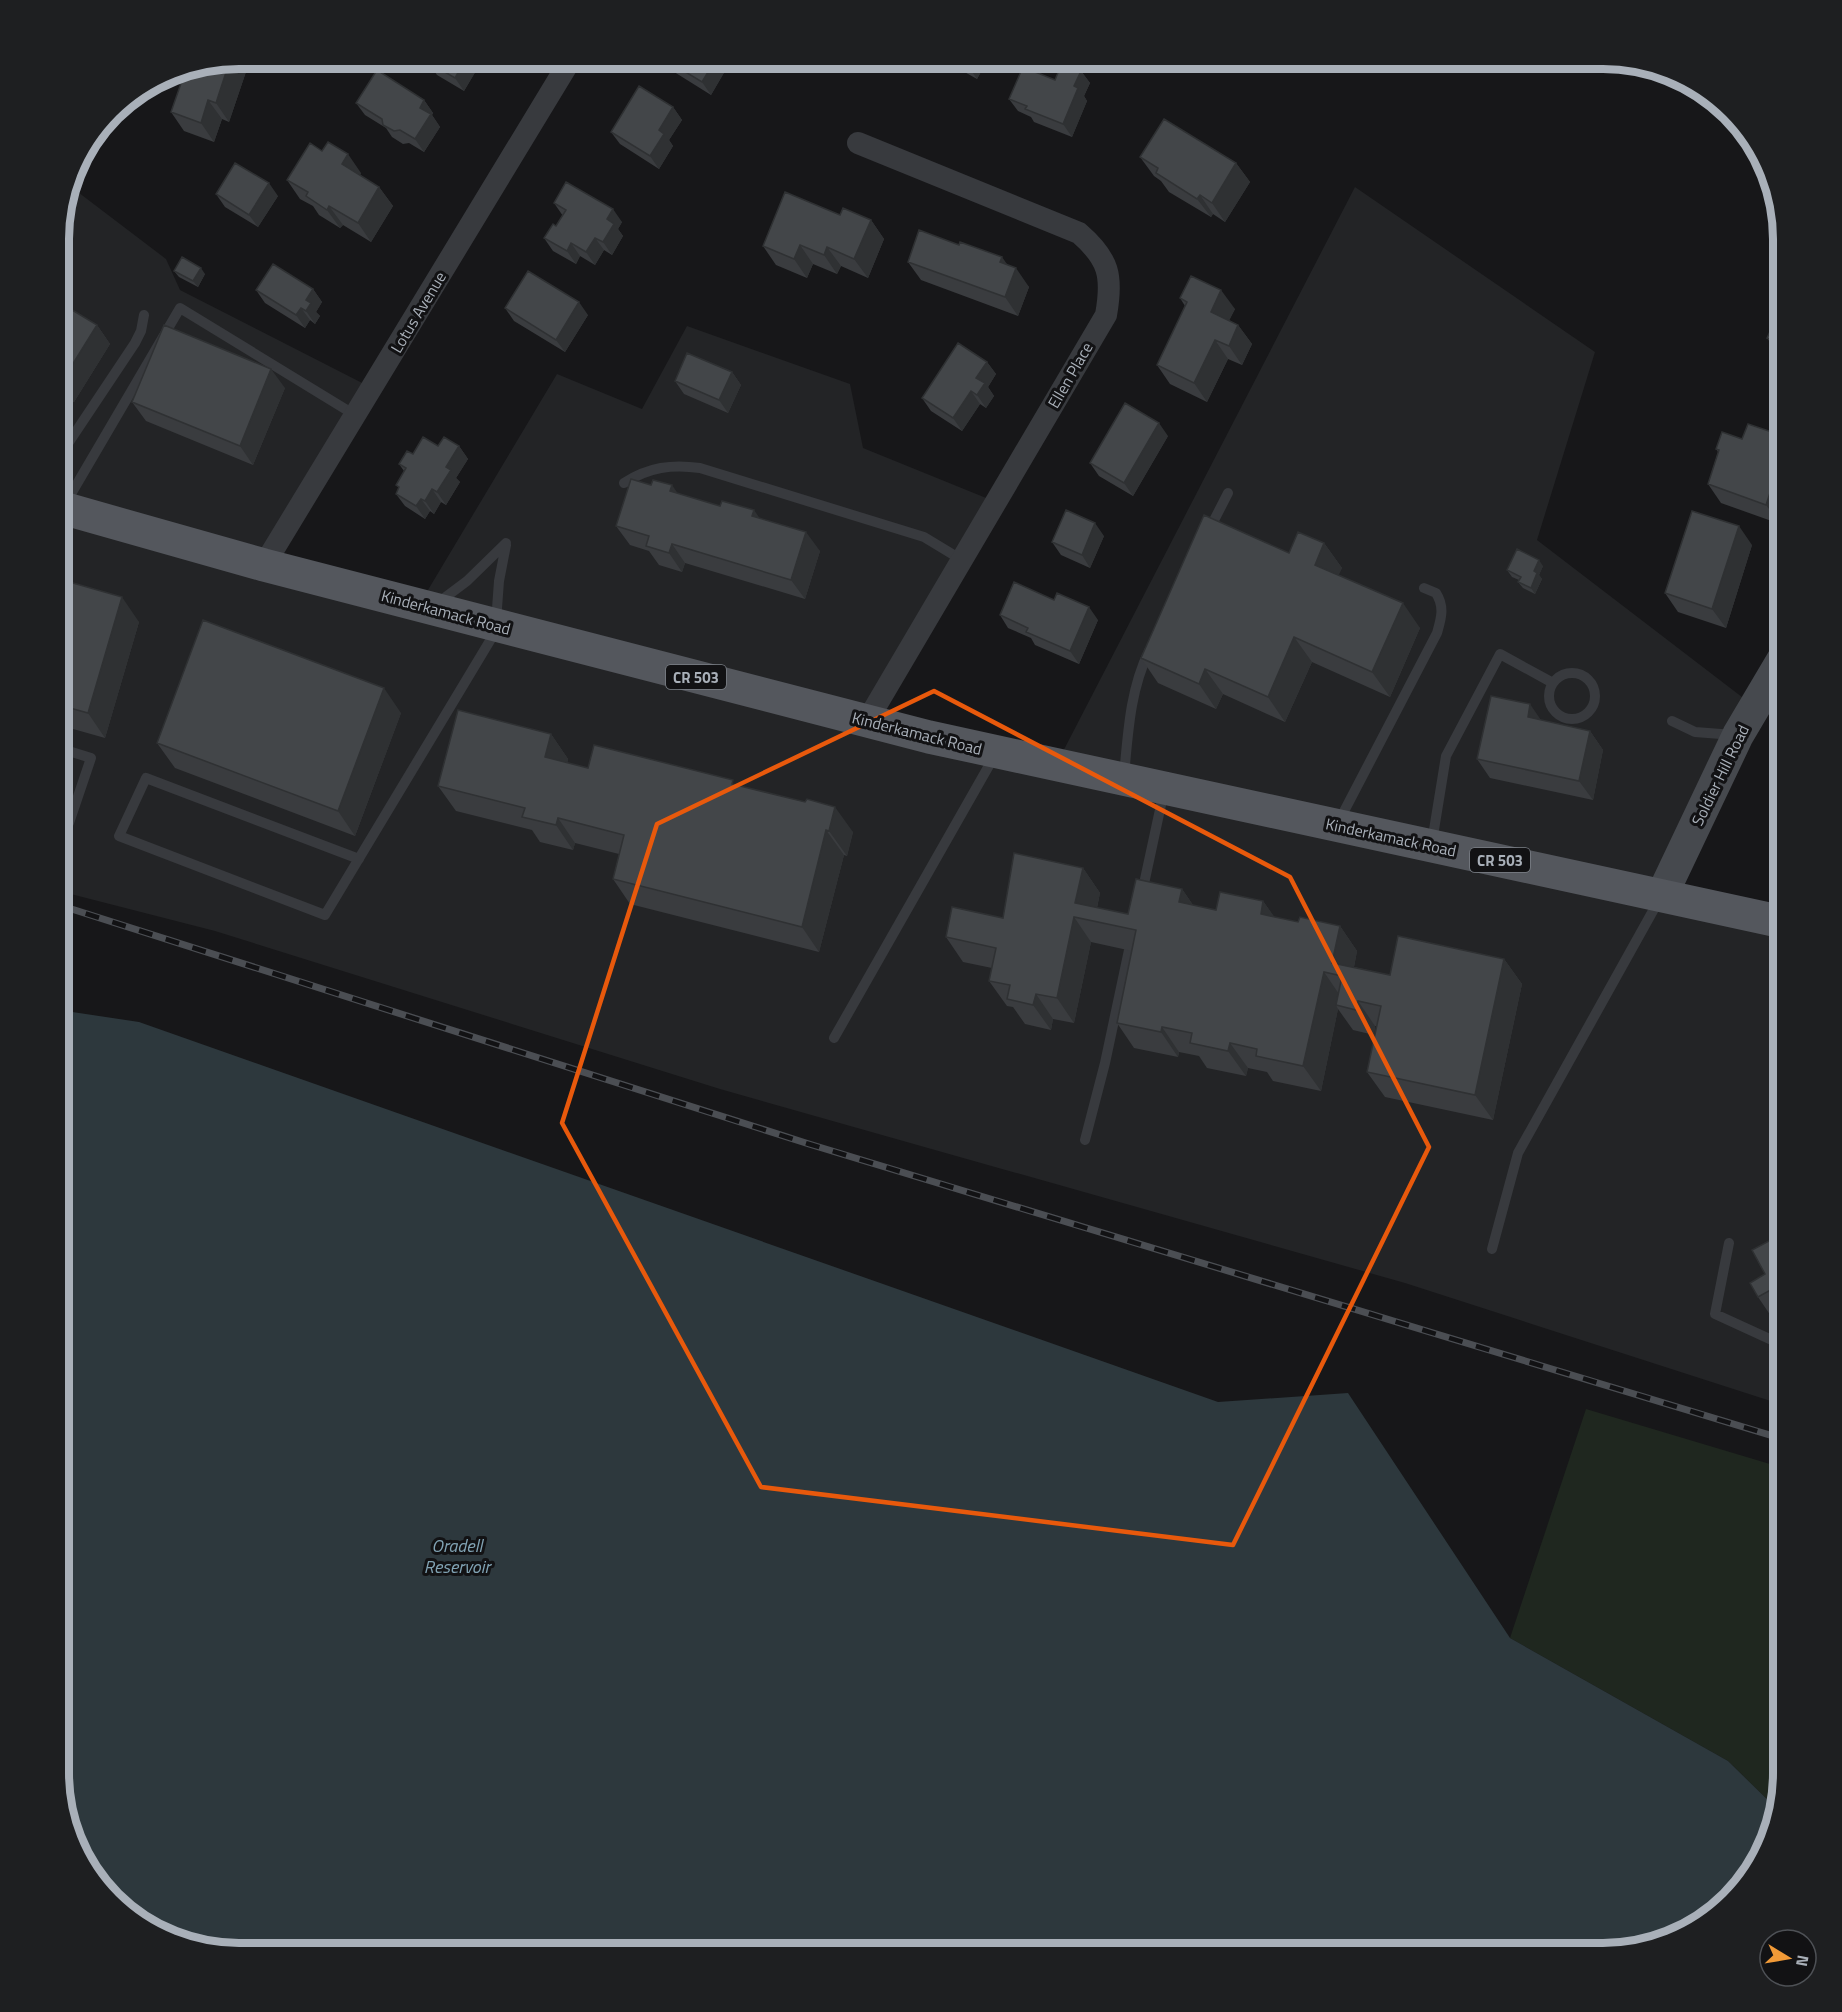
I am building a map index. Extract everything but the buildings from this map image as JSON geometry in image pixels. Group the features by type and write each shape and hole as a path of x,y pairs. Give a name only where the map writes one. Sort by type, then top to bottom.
{"main road":[{"name":"Kinderkamack Road","path":"69,510 264,565 867,722 996,752 1773,920"}],"street":[{"name":"Lotus Avenue","path":"264,565 565,69"},
{"name":"Ellen Place","path":"858,143 1078,233 1095,247 1106,267 1110,290 1106,315 867,722"},
{"name":"Soldier Hill Road","path":"1662,895 1738,735 1773,677"}],"lane":[{"path":"69,495 180,308 355,415"},
{"path":"69,442 135,343 141,331 144,315"},
{"path":"624,483 648,470 679,465 700,468 924,537 962,560"},
{"path":"1202,545 1228,493"},
{"path":"358,859 146,778 119,836 325,915 497,625 501,569 506,543 467,581 429,608"},
{"path":"1338,825 1437,633 1442,616 1441,604 1436,593 1424,588"},
{"path":"1124,779 1133,696 1140,668 1156,637"},
{"path":"1432,845 1446,756 1500,654 1553,683"},
{"path":"1579,674 1586,678 1594,691 1595,699 1588,714 1573,719 1559,716 1550,704 1550,690 1553,683 1564,675 1579,674"},
{"path":"1671,721 1695,732 1738,735"},
{"path":"69,751 91,758 69,823"},
{"path":"834,1038 996,752"},
{"path":"1140,902 1164,788"},
{"path":"1492,1249 1518,1153 1662,895"},
{"path":"1084,1140 1105,1064 1129,950"},
{"path":"1729,1243 1715,1314 1773,1340"}],"highlighted area":[{"path":"934,691 1290,877 1429,1147 1233,1545 761,1487 562,1123 657,824"}],"shaded area":[{"path":"1355,187 1595,352 1537,540 1755,707 1662,894 1773,920 1773,1402 1405,1283 720,1089 215,931 69,894 69,228 76,191 166,259 180,290 372,388 264,564 419,605 557,374 642,409 687,326 850,384 863,448 996,502 868,721 1056,765"},
{"path":"1586,1409 1773,1465 1773,1773 1770,1802 1728,1761 1510,1638"}],"water":[{"name":"Oradell Reservoir","path":"69,1012 139,1022 1218,1402 1348,1393 1510,1638 1728,1761 1770,1802 1764,1827 1755,1848 1738,1876 1706,1908 1668,1930 1625,1942 239,1943 217,1942 174,1930 136,1908 104,1876 82,1838 70,1795"}],"railway":[{"path":"69,908 809,1144 1773,1436"}]}
